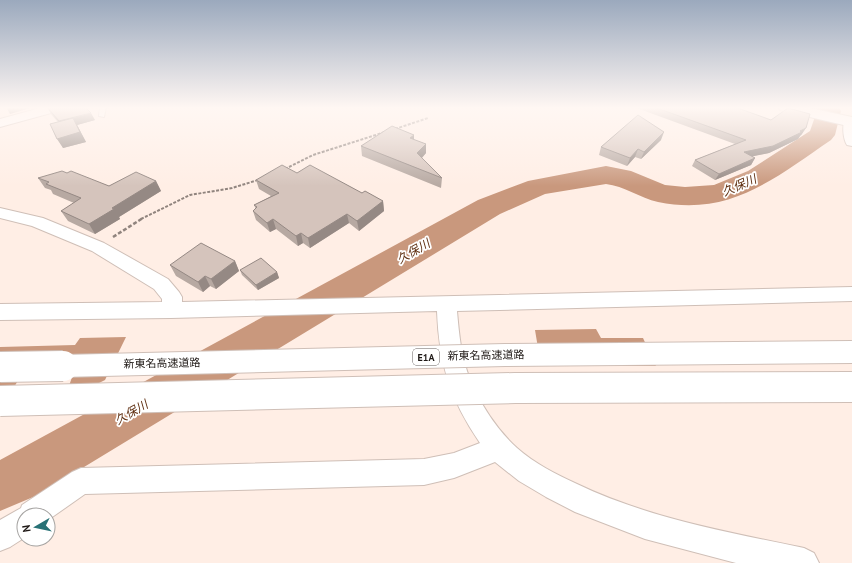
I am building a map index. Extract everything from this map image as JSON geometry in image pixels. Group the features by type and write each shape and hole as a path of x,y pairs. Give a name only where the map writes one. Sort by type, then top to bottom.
{"main road":[{"name":"新東名高速道路","path":"0,367 505,355 852,352"},
{"path":"0,401 515,388 852,387"}],"street":[{"path":"0,213 37,222 98,247 161,284 172,297 171,310"},
{"path":"0,312 171,310 852,294"},
{"path":"446,303 449,340 454,366 465,394 482,424 504,453 536,478 581,502 634,521 719,544 804,563"},
{"path":"44,507 81,481 424,472 450,468 472,460 499,446"},
{"path":"0,537 16,526"}],"path":[{"path":"281,170 313,155 381,133"},
{"path":"98,247 142,218 169,204 190,196 232,188 262,179"}],"shaded area":[{"path":"596,329 601,338 643,338 656,366 541,366 535,330"},
{"path":"126,337 105,380 87,389 68,389 72,377 19,379 0,410 0,347 75,345 80,338"}],"building":[{"path":"54,133 76,133 57,139"},
{"path":"381,133 410,133 414,135 410,138 426,144 417,153 442,178 361,146"},
{"path":"617,133 663,133 644,152 638,149 630,158 601,147"},
{"path":"727,133 799,133 773,146 744,152 755,158 719,174 695,160 746,140"},
{"path":"282,165 297,173 310,165 362,193 365,191 383,201 357,221 347,214 308,238 301,233 296,236 273,219 267,223 253,211 257,207 254,205 279,193 256,180"},
{"path":"62,171 67,173 71,171 109,186 136,172 156,181 89,224 61,211 81,198 46,184 49,182 38,178"},
{"path":"201,243 235,261 211,279 205,276 198,282 170,265"},
{"path":"261,258 277,272 256,285 240,270"}],"waterway":[{"name":"久保川","path":"0,486 20,477 489,207 538,187 606,175 621,177 659,193 685,196 717,194 758,177 823,133"}]}
